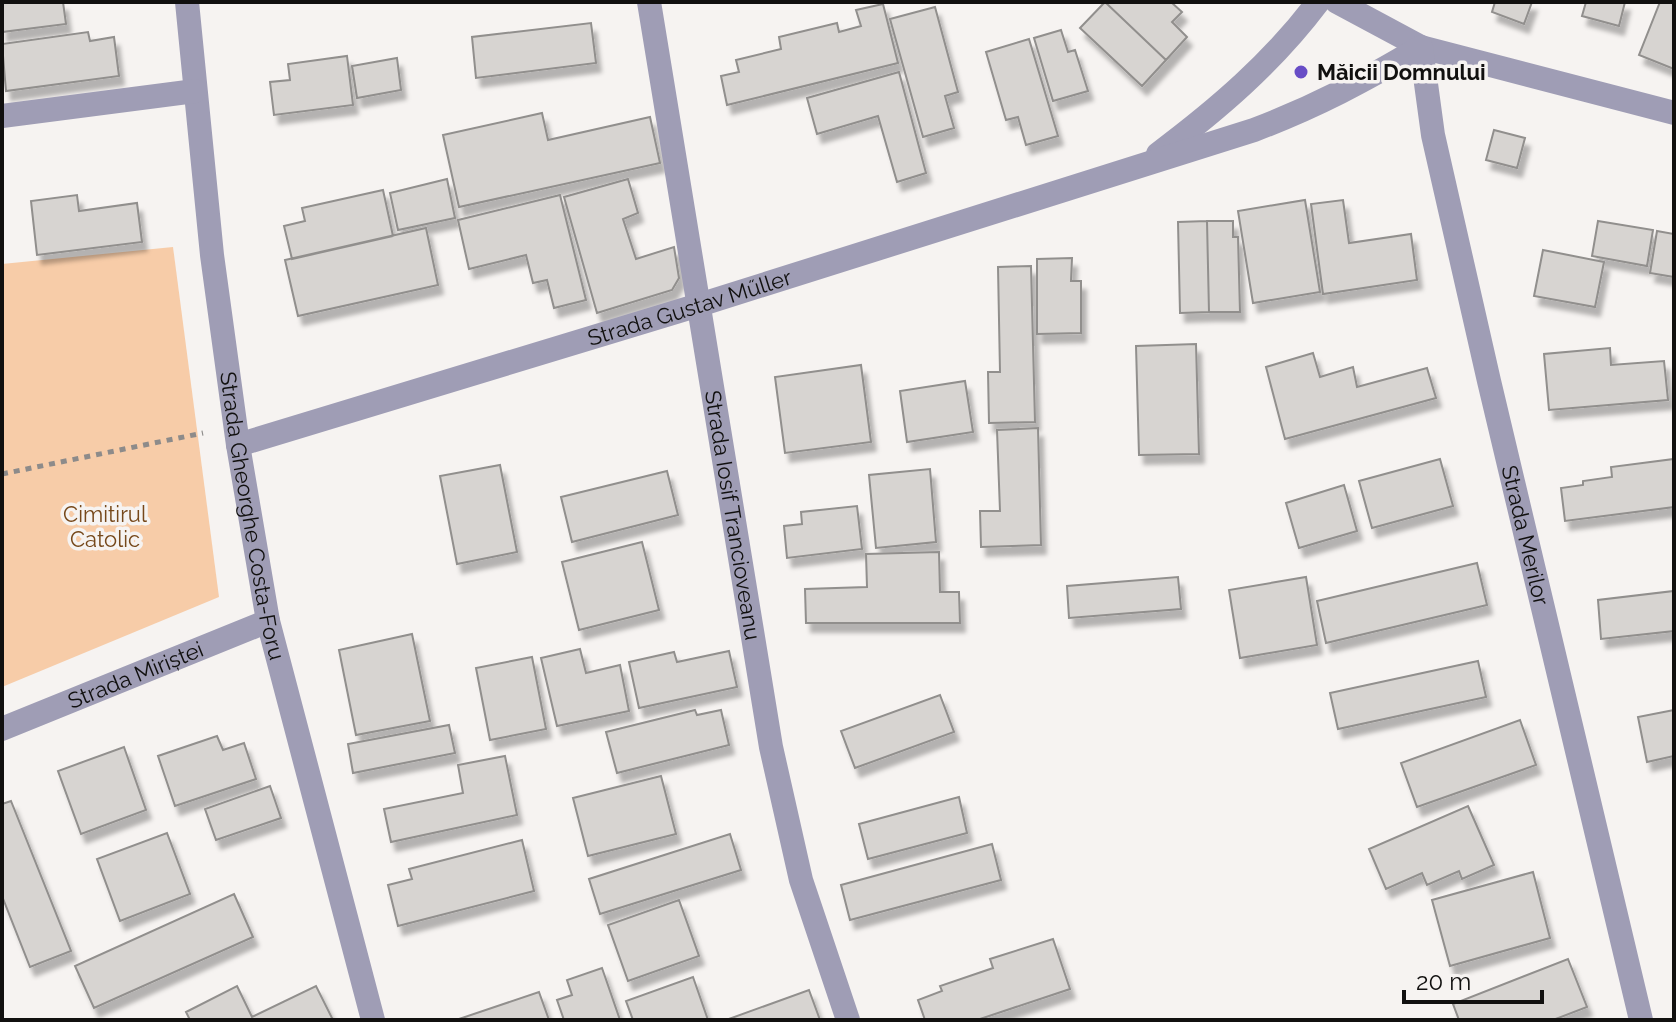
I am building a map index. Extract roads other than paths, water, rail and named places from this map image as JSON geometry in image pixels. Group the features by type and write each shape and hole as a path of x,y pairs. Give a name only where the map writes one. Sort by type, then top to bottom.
{"street":[{"name":"Strada Gheorghe Costa-Foru","path":"187,2 212,255 237,436 268,621 373,1020"},
{"name":"Strada Iosif Trancioveanu","path":"649,2 771,747 801,880 848,1020"},
{"name":"Strada Gustav Műller","path":"1141,167 1242,86 1318,2"},
{"path":"1337,2 1421,47 1674,113"},
{"name":"Strada Gustav Műller","path":"237,436 699,305 1141,167 1304,111 1352,88 1421,47"},
{"name":"Strada Merilor","path":"1421,47 1433,135 1641,1020"},
{"path":"2,116 195,91"},
{"name":"Strada Miriștei","path":"2,729 268,621"}],"place":[{"name":"Măicii Domnului","path":"1301,72"}],"park label":[{"name":"Cimitirul Catolic","path":"105,526"}]}
